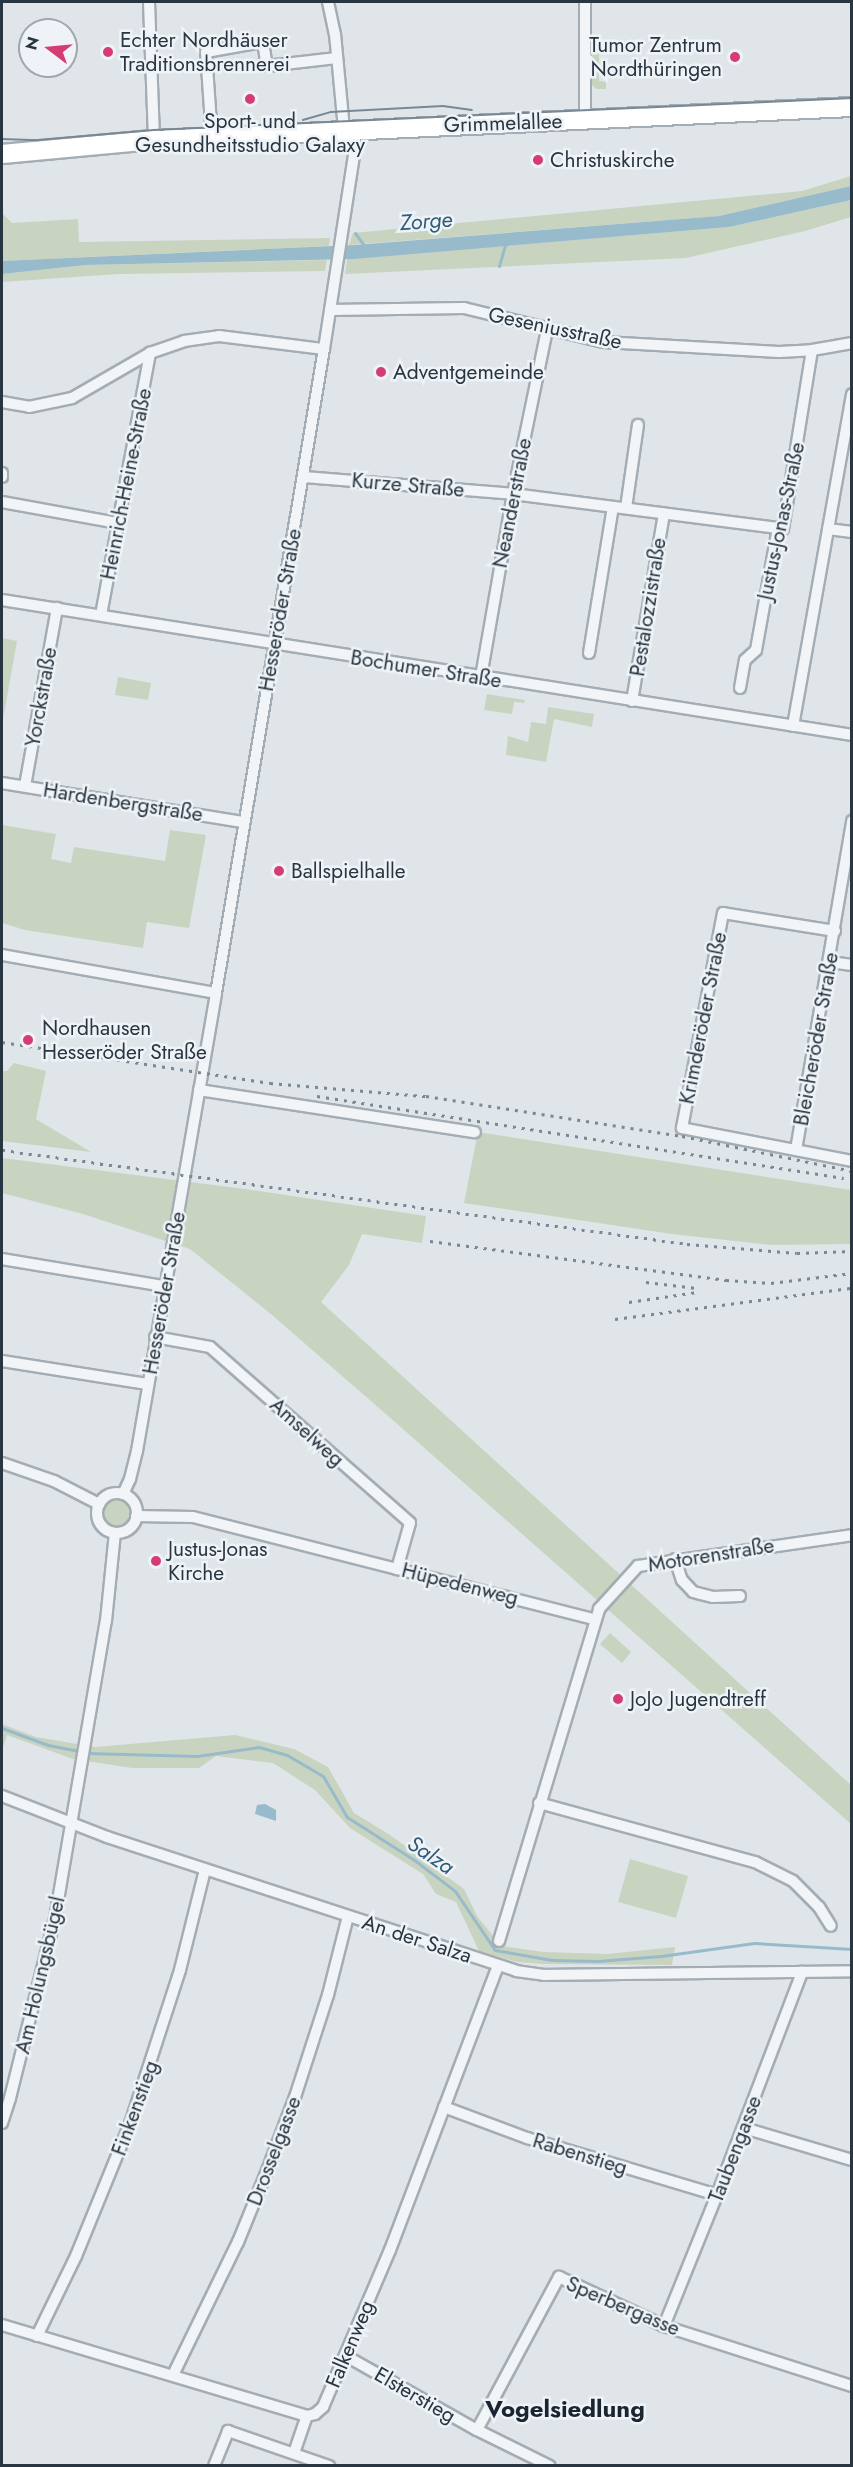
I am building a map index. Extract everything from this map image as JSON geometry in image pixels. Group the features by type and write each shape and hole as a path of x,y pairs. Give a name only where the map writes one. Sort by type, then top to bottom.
{"main road":[{"name":"Grimmelallee","path":"2,154 154,140 852,107"}],"street":[{"path":"149,2 154,140"},
{"name":"Hesseröder Straße","path":"123,1494 132,1470 216,993 273,644 303,477 355,149 349,130 328,2"},
{"path":"585,2 585,120"},
{"path":"212,138 206,52 263,42 267,66 337,58"},
{"name":"Geseniusstraße","path":"330,310 464,308 604,342 779,352 812,350 852,343"},
{"name":"Neanderstraße","path":"481,677 513,494 547,330"},
{"path":"2,402 28,407 72,398 150,353 184,341 219,336 324,349"},
{"name":"Justus-Jonas-Straße","path":"741,688 745,660 756,650 778,528 783,529 812,350"},
{"name":"Heinrich-Heine-Straße","path":"101,615 150,353"},
{"path":"794,726 852,394"},
{"path":"626,508 638,425"},
{"name":"Kurze Straße","path":"303,477 513,494"},
{"name":"Pestalozzistraße","path":"513,494 778,528"},
{"path":"2,502 118,523"},
{"path":"589,653 613,507"},
{"name":"Pestalozzistraße","path":"632,701 664,514"},
{"path":"828,529 852,532"},
{"name":"Bochumer Straße","path":"2,600 852,735"},
{"name":"Yorckstraße","path":"25,786 57,608"},
{"name":"Hardenbergstraße","path":"2,783 244,822"},
{"name":"Bleicheröder Straße","path":"796,1150 830,962 852,821"},
{"name":"Krimderöder Straße","path":"796,1150 682,1128 723,913 835,931"},
{"path":"2,955 216,993"},
{"path":"830,962 852,965"},
{"path":"199,1090 475,1132"},
{"path":"796,1150 852,1161"},
{"path":"2,1259 164,1286"},
{"name":"Amselweg","path":"156,1337 210,1347 410,1523 397,1569"},
{"path":"2,1361 147,1384"},
{"path":"2,1463 54,1481 99,1504"},
{"path":"123,1494 136,1506 136,1516 129,1529 115,1533 104,1528 99,1521 99,1504 108,1495 123,1494"},
{"name":"Hüpedenweg","path":"136,1516 193,1517 594,1618"},
{"path":"72,1825 106,1622 115,1533"},
{"name":"Motorenstraße","path":"594,1618 599,1609 638,1566 852,1536"},
{"path":"675,1559 682,1580 693,1592 713,1597 740,1596"},
{"path":"499,1941 594,1618"},
{"name":"An der Salza","path":"2,1796 72,1825 498,1966 544,1975 852,1971"},
{"path":"539,1803 756,1862 793,1881 819,1906 831,1926"},
{"name":"Am Holungsbügel","path":"2,2123 55,1918 72,1825"},
{"name":"Finkenstieg","path":"37,2336 76,2256 130,2124 180,1970 205,1870"},
{"name":"Drosselgasse","path":"173,2375 238,2242 283,2131 328,1995 348,1916"},
{"name":"Falkenweg","path":"307,2416 323,2407 346,2356 390,2250 498,1966"},
{"name":"Taubengasse","path":"664,2326 744,2128 802,1972"},
{"name":"Rabenstieg","path":"444,2107 527,2138 717,2195"},
{"path":"744,2128 852,2160"},
{"name":"Sperbergasse","path":"477,2430 559,2277 664,2326 852,2385"},
{"path":"2,2325 307,2416 294,2453"},
{"name":"Elsterstieg","path":"346,2356 477,2430 550,2466"},
{"path":"214,2466 228,2431 329,2466"}],"green space":[{"path":"591,50 599,50 599,81 606,82 606,89 596,89 592,85"},
{"path":"851,176 851,186 719,216 349,245 353,233 802,191"},
{"path":"851,200 851,217 805,231 686,258 345,274 347,259 729,227"},
{"path":"2,213 12,223 78,219 79,242 330,238 329,246 2,261"},
{"path":"327,260 325,271 119,274 2,282 2,274 86,265"},
{"path":"2,638 17,641 2,725"},
{"path":"118,677 151,683 148,700 115,695"},
{"path":"487,694 525,700 524,703 514,702 512,714 484,710"},
{"path":"548,707 594,714 592,727 554,719 546,762 506,755 508,736 528,742 531,722 546,724"},
{"path":"2,825 56,834 51,859 71,863 74,847 165,861 170,830 206,835 189,928 147,922 143,948 25,930 2,923"},
{"path":"14,1063 46,1071 36,1119 91,1152 2,1141 2,1071 7,1071"},
{"path":"478,1132 851,1190 851,1244 771,1245 672,1234 464,1203"},
{"path":"2,1158 245,1189 426,1216 422,1243 362,1234 349,1265 321,1302 851,1785 851,1824 272,1315 190,1249 83,1214 2,1193"},
{"path":"116,1498 122,1499 130,1507 130,1519 122,1527 116,1528 110,1527 102,1519 101,1513 102,1507 110,1499"},
{"path":"610,1633 631,1652 622,1663 600,1644"},
{"path":"2,1724 36,1737 95,1747 235,1735 294,1749 328,1767 354,1813 390,1835 464,1889 477,1916 501,1946 544,1952 607,1954 675,1947 672,1965 543,1964 517,1962 479,1951 456,1902 436,1894 423,1874 350,1828 315,1790 273,1763 216,1756 199,1768 132,1768 73,1759 7,1735 2,1750"},
{"path":"630,1859 688,1876 676,1918 618,1902"}],"water":[{"path":"851,186 851,200 729,227 354,259 86,265 2,274 2,261 355,245 719,216"},
{"path":"265,1804 276,1810 276,1821 255,1814 257,1805"}],"waterway":[{"path":"355,233 366,248"},
{"path":"499,266 506,242"},
{"name":"Salza","path":"2,1728 48,1745 80,1751"},
{"name":"Salza","path":"87,1753 197,1756 259,1747 287,1755 323,1776 347,1817 413,1859 455,1891 495,1950 552,1960 598,1961 661,1956 754,1943 852,1949"}],"tram line":[{"path":"2,139 38,140 154,130 852,98"},
{"path":"303,120 331,112 443,106 472,110"}],"railway":[{"path":"2,1042 270,1083 426,1096 682,1136 852,1171"},
{"path":"317,1096 844,1178"},
{"path":"2,1150 687,1244 797,1253 852,1251"},
{"path":"430,1241 726,1280 771,1283 852,1273"},
{"path":"646,1282 697,1288"},
{"path":"615,1319 852,1288"},
{"path":"629,1302 697,1292"}],"place":[{"name":"Echter Nordhäuser Traditionsbrennerei","path":"108,52"},
{"name":"Tumor Zentrum Nordthüringen","path":"735,57"},
{"name":"Sport- und Gesundheitsstudio Galaxy","path":"250,99"},
{"name":"Christuskirche","path":"538,160"},
{"name":"Adventgemeinde","path":"381,372"},
{"name":"Ballspielhalle","path":"279,871"},
{"name":"Nordhausen Hesseröder Straße","path":"28,1040"},
{"name":"Justus-Jonas Kirche","path":"156,1561"},
{"name":"JoJo Jugendtreff","path":"618,1699"}],"district":[{"name":"Vogelsiedlung","path":"565,2409"}],"water label":[{"name":"Zorge","path":"426,221"}]}
